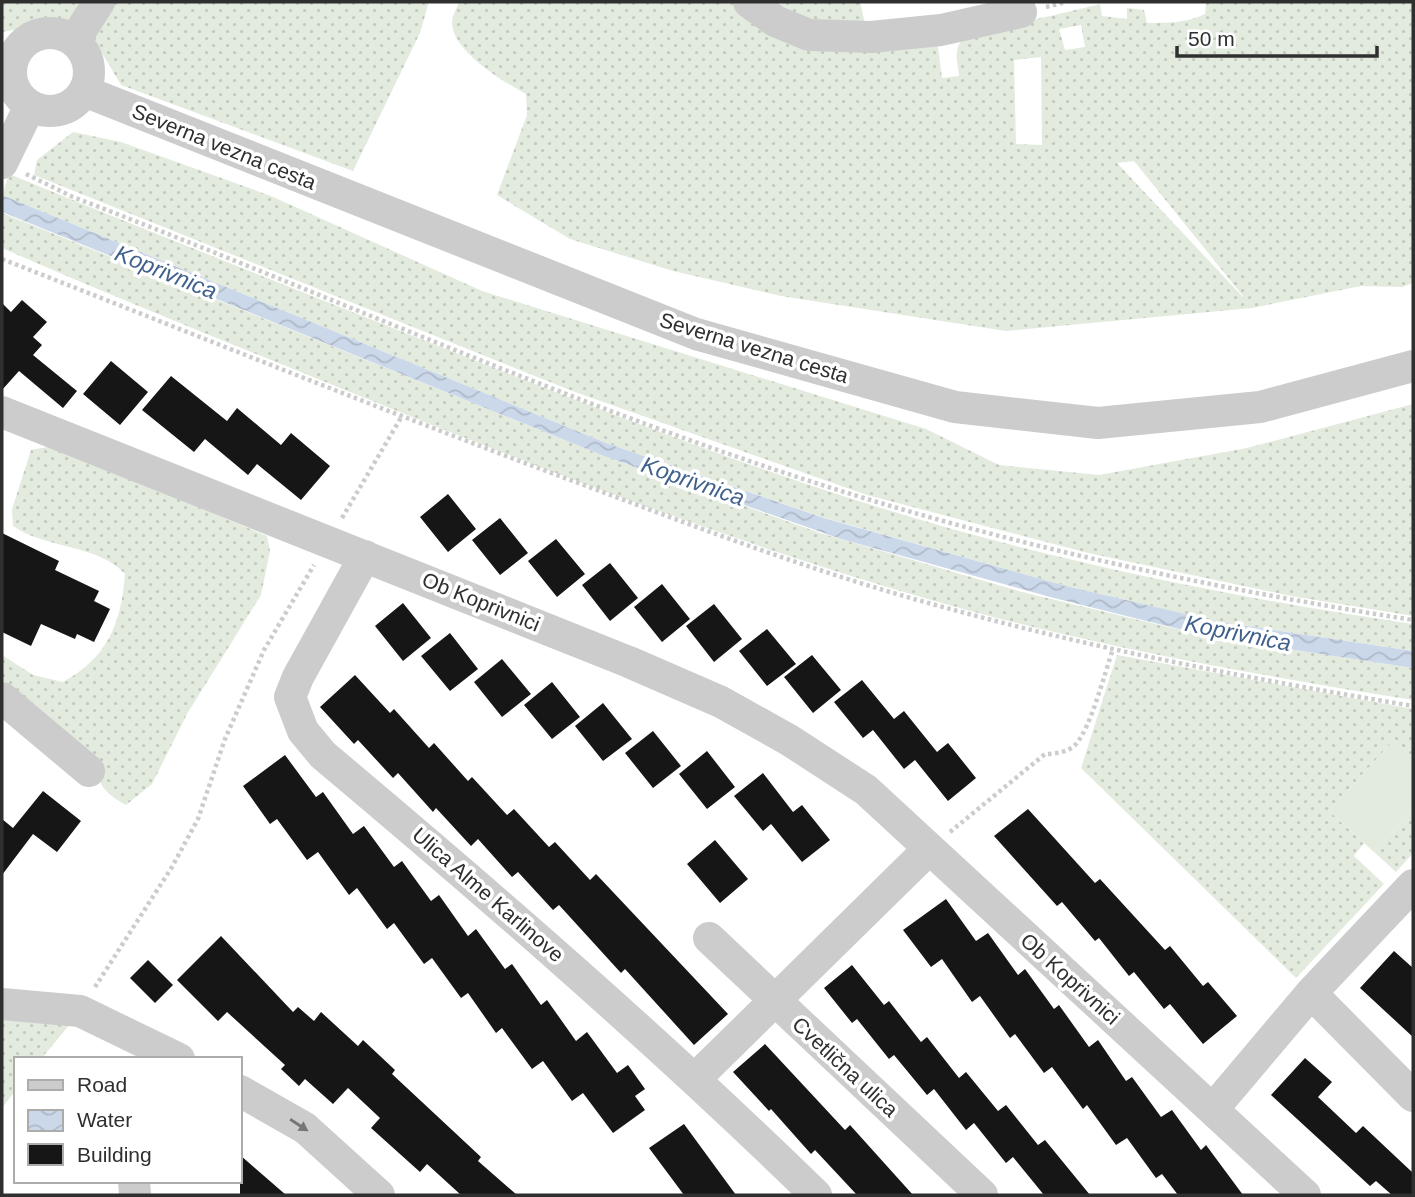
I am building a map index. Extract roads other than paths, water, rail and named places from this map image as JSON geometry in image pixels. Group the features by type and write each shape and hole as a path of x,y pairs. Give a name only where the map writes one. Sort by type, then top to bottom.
{"street":[{"path":"74,41 99,2"},
{"path":"749,2 775,21 808,35 871,37 941,30 1021,12"},
{"path":"54,33 74,41 85,55 89,67 85,91 77,101 54,111 30,106 14,86 7,58 41,34 54,33"},
{"name":"Severna vezna cesta","path":"85,91 696,334 955,407 1098,423 1260,407 1413,366"},
{"path":"8,166 30,106"},
{"name":"Ob Koprivnici","path":"2,412 365,556 721,702 789,740 866,790 1305,1195"},
{"name":"Ulica Alme Karlinove","path":"365,556 298,677 290,697 303,731 323,755 480,886 696,1078 816,1195"},
{"path":"2,698 89,771"},
{"path":"696,1078 928,850"},
{"path":"1213,1109 1311,993 1413,885"},
{"name":"Cvetlična ulica","path":"709,938 982,1195"},
{"path":"1311,993 1413,1096"},
{"path":"2,1004 80,1011 164,1055"},
{"path":"242,1092 305,1128 379,1195"}],"water":[{"name":"Koprivnica","path":"2,195 606,443 827,519 1066,586 1220,622 1413,651 1413,668 1215,638 1050,597 841,539 604,456 2,212"}]}
